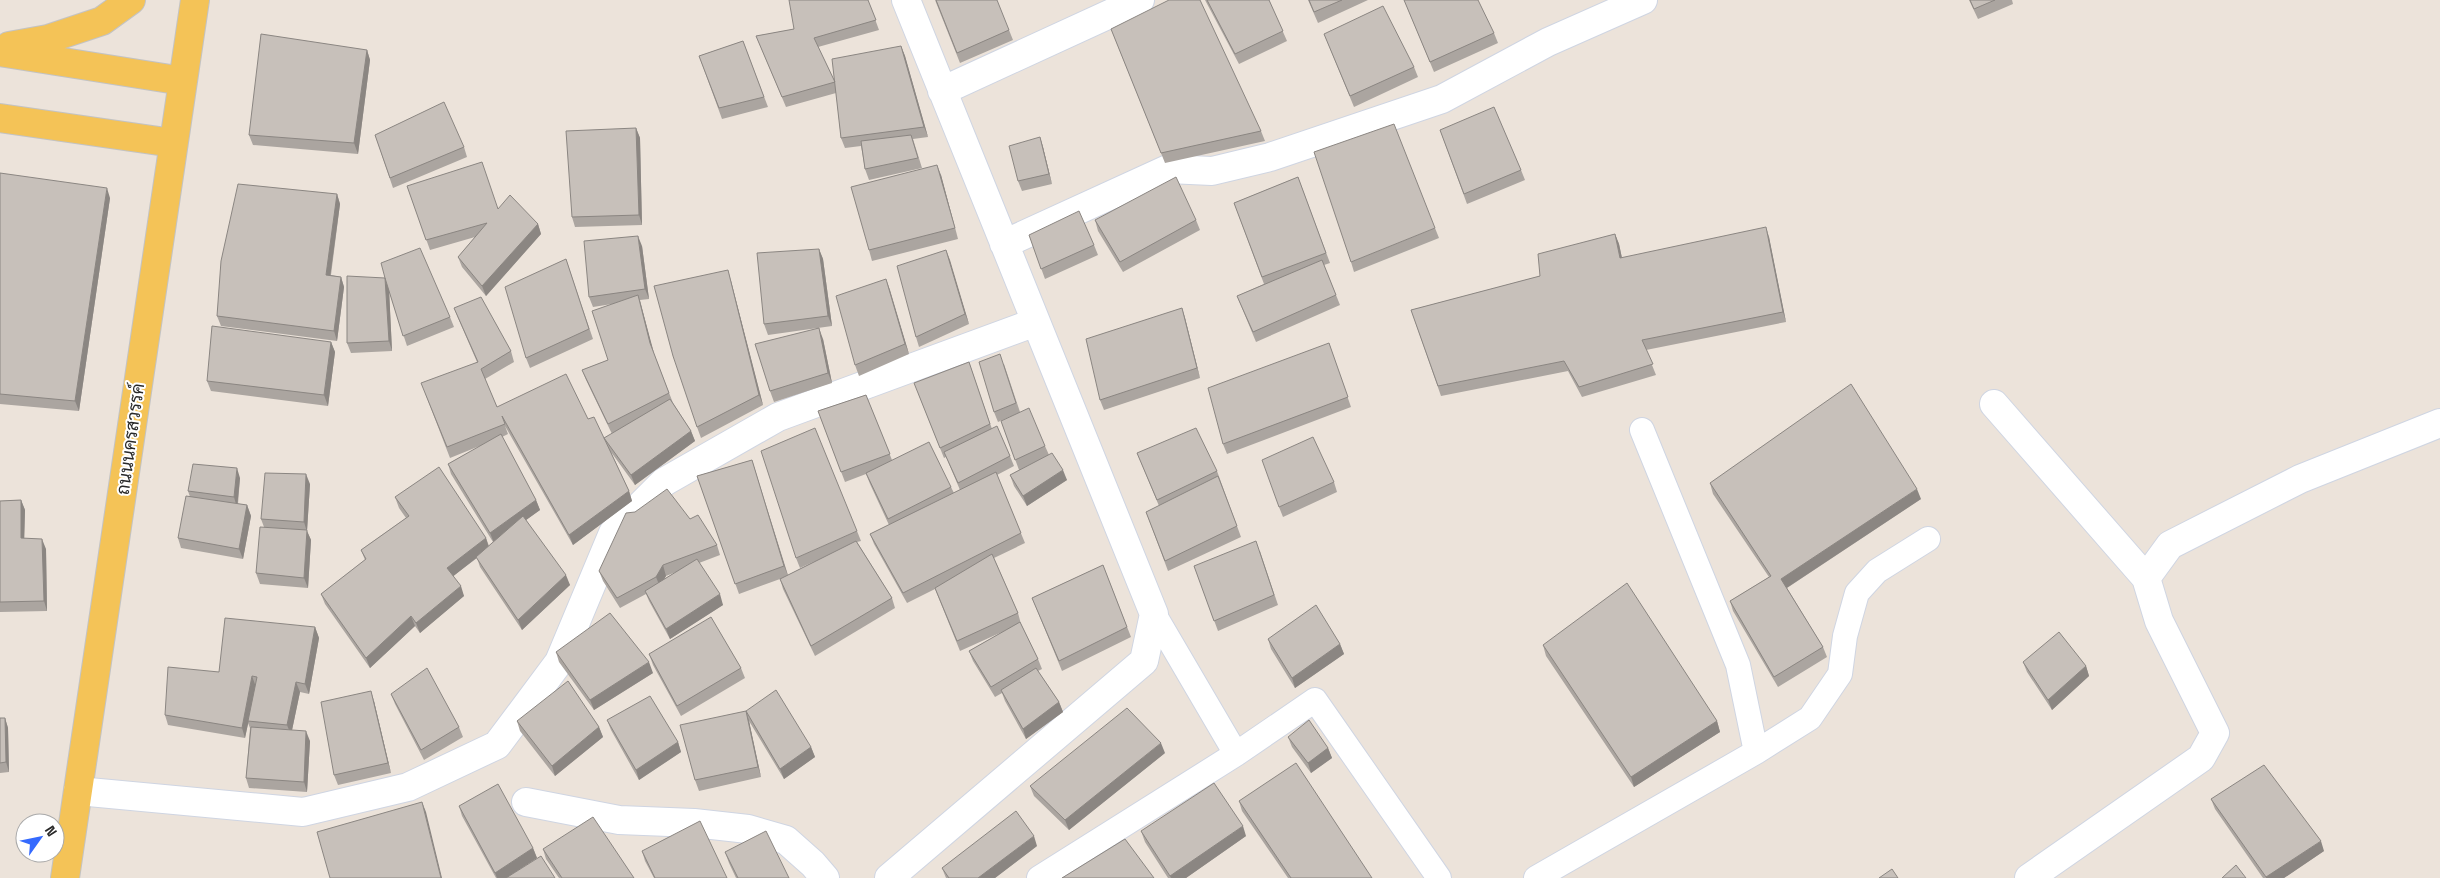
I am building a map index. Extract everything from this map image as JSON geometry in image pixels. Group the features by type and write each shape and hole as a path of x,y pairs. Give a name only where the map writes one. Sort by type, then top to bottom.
{"main road":[{"path":"0,48 48,38 102,20 131,0"},
{"name":"ถนนนครสวรรค์","path":"65,878 195,0"},
{"path":"0,52 183,81"},
{"path":"0,118 173,143"}],"street":[{"path":"889,878 1144,661 1154,614 906,0"},
{"path":"942,91 1140,0"},
{"path":"1004,244 1168,169 1212,171 1270,157 1442,99 1548,42 1643,0"},
{"path":"78,791 303,812 408,787 497,745 559,662 613,533 664,482 778,417 1036,322"},
{"path":"1994,404 2146,578 2159,620 2215,732 2201,758 2029,878"},
{"path":"2146,578 2170,545 2300,479 2440,423"},
{"path":"526,802 619,820 694,823 748,829 786,840 813,864 825,878"}],"lane":[{"path":"1642,430 1738,665 1756,752"},
{"path":"1536,878 1756,752 1810,718 1840,674 1851,609 1857,593 1877,571 1928,539"},
{"path":"1154,614 1236,754"},
{"path":"1039,878 1236,754 1315,700 1439,878"}],"building":[{"path":"789,0 868,0 876,20 814,38 835,82 782,97 756,36 794,29"},
{"path":"936,0 997,0 1009,30 957,53"},
{"path":"1169,0 1200,0 1261,131 1161,153 1111,29"},
{"path":"1207,0 1269,0 1283,31 1235,54"},
{"path":"1309,0 1342,0 1314,12"},
{"path":"1404,0 1478,0 1494,33 1430,62"},
{"path":"1970,0 1995,0 1974,9"},
{"path":"1383,6 1414,67 1350,96 1324,34"},
{"path":"261,34 367,50 354,143 249,135"},
{"path":"743,41 764,97 719,108 699,56"},
{"path":"901,46 924,127 841,138 832,59"},
{"path":"444,102 464,147 390,178 375,135"},
{"path":"1494,107 1521,170 1464,194 1440,130"},
{"path":"1394,124 1435,228 1351,262 1314,152"},
{"path":"636,128 639,215 572,217 566,131"},
{"path":"911,135 918,158 865,169 861,141"},
{"path":"1040,137 1049,174 1018,181 1009,146"},
{"path":"482,162 498,209 510,195 538,224 482,286 458,257 487,223 426,240 407,186"},
{"path":"937,165 955,228 869,250 851,187"},
{"path":"0,173 107,188 75,401 0,394"},
{"path":"1176,177 1196,220 1120,262 1095,220"},
{"path":"1298,177 1326,253 1262,277 1234,203"},
{"path":"238,184 337,194 326,275 341,277 334,331 217,316 221,261"},
{"path":"1079,211 1094,245 1041,269 1029,235"},
{"path":"1766,227 1783,312 1642,340 1653,364 1579,387 1564,361 1438,386 1411,310 1540,276 1538,254 1615,234 1620,258"},
{"path":"638,236 645,289 589,297 584,241"},
{"path":"420,248 450,317 403,336 381,263"},
{"path":"819,249 828,316 764,324 757,253"},
{"path":"946,250 965,314 916,337 897,266"},
{"path":"566,259 589,329 526,358 505,287"},
{"path":"1322,260 1336,295 1253,332 1237,296"},
{"path":"728,270 759,395 697,427 673,356 654,286"},
{"path":"347,276 385,278 389,341 347,343"},
{"path":"886,279 905,344 855,365 836,296"},
{"path":"638,295 650,343 669,393 608,424 582,370 608,360 592,311"},
{"path":"481,297 511,351 481,369 497,407 566,374 588,419 594,417 629,491 569,535 502,416 505,424 447,447 421,383 478,362 454,308"},
{"path":"1182,308 1197,368 1100,400 1086,339"},
{"path":"212,326 331,342 324,395 207,381"},
{"path":"819,328 828,373 770,391 755,344"},
{"path":"1329,343 1348,397 1223,444 1208,388"},
{"path":"1000,354 1016,403 994,412 979,362"},
{"path":"969,362 990,424 940,448 914,383"},
{"path":"1851,384 1917,489 1781,579 1823,647 1774,677 1730,601 1771,576 1710,483"},
{"path":"866,395 890,454 841,472 818,411"},
{"path":"670,399 691,431 631,475 604,438"},
{"path":"1029,408 1045,446 1015,460 1001,421"},
{"path":"997,426 1010,456 958,483 944,452"},
{"path":"815,428 857,531 796,558 761,451"},
{"path":"1196,428 1217,471 1157,500 1137,453"},
{"path":"501,434 536,500 490,533 448,464"},
{"path":"1313,437 1334,482 1279,507 1262,460"},
{"path":"929,442 951,487 888,519 866,473"},
{"path":"1052,453 1063,470 1023,496 1010,475"},
{"path":"752,460 784,566 735,584 697,476"},
{"path":"193,464 237,468 234,497 188,491"},
{"path":"439,467 486,538 447,568 461,586 416,623 411,616 366,658 321,594 366,559 361,550 409,516 395,497"},
{"path":"996,472 1021,533 903,593 870,534"},
{"path":"265,473 306,474 304,522 261,519"},
{"path":"1218,476 1237,526 1165,561 1146,512"},
{"path":"667,489 690,519 698,515 717,545 663,565 656,577 617,598 599,571 626,513 635,512"},
{"path":"186,496 247,505 239,549 178,538"},
{"path":"21,500 21,538 42,539 44,601 0,602 0,501"},
{"path":"523,516 566,575 518,620 476,557"},
{"path":"260,527 307,530 304,578 256,573"},
{"path":"856,541 892,598 811,646 780,579"},
{"path":"1256,541 1274,595 1214,621 1194,566"},
{"path":"992,554 1018,613 957,641 935,588"},
{"path":"697,559 720,594 666,629 645,591"},
{"path":"1103,565 1127,627 1059,661 1032,598"},
{"path":"1627,583 1717,721 1631,777 1543,645"},
{"path":"1316,605 1340,644 1292,678 1268,639"},
{"path":"610,613 649,662 590,700 556,652"},
{"path":"711,617 741,668 677,706 649,654"},
{"path":"225,618 315,627 305,684 296,682 287,725 248,721 257,677 252,676 242,728 165,715 168,667 219,672"},
{"path":"1020,622 1038,659 991,687 969,651"},
{"path":"2059,632 2086,666 2048,700 2023,662"},
{"path":"427,668 459,727 421,750 391,694"},
{"path":"1036,668 1059,702 1023,729 1001,690"},
{"path":"568,681 599,727 552,766 517,721"},
{"path":"776,690 811,747 780,769 746,711"},
{"path":"371,691 388,763 334,775 321,702"},
{"path":"650,696 678,742 636,770 607,720"},
{"path":"1127,708 1161,743 1065,820 1030,786"},
{"path":"746,711 758,767 695,780 680,725"},
{"path":"0,718 5,718 6,762 0,763"},
{"path":"1309,720 1328,748 1308,763 1288,737"},
{"path":"251,727 306,731 304,782 246,778"},
{"path":"1296,763 1372,878 1291,878 1239,801"},
{"path":"2264,765 2321,841 2266,877 2211,799"},
{"path":"1214,783 1243,826 1170,876 1141,831"},
{"path":"498,784 533,848 495,873 459,806"},
{"path":"422,802 441,878 330,878 317,832"},
{"path":"1016,811 1034,836 978,878 949,878 942,868"},
{"path":"593,817 634,878 562,878 543,849"},
{"path":"700,821 727,878 655,878 642,851"},
{"path":"766,831 789,878 738,878 725,852"},
{"path":"1125,839 1154,878 1062,878"},
{"path":"541,856 555,878 506,878"},
{"path":"2236,865 2246,878 2222,878"},
{"path":"1892,869 1898,878 1879,878"}]}
